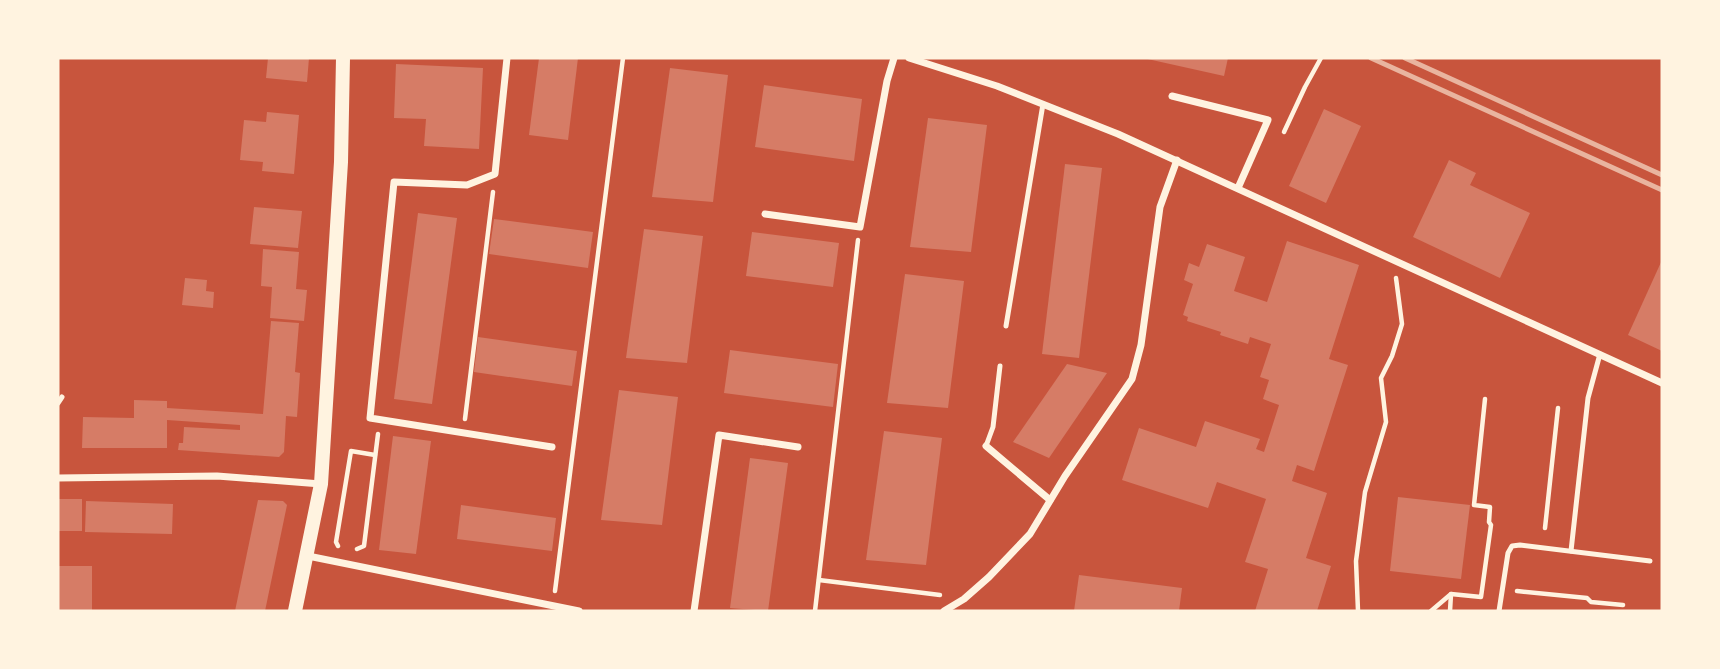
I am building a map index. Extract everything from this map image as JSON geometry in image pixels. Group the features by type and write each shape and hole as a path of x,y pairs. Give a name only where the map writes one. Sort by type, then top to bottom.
{"main road":[{"path":"295,611 321,484 341,162 343,58"}],"street":[{"path":"507,58 495,174 467,185 394,182 370,418 552,447"},
{"path":"765,214 860,226 887,81 894,58"},
{"path":"909,58 997,86 1177,160 1662,383"},
{"path":"1172,96 1268,120 1238,188"},
{"path":"944,611 964,598 1021,545 1132,379 1141,345 1160,207 1177,160"},
{"path":"694,611 719,435 798,447"},
{"path":"986,446 1050,500"},
{"path":"58,478 216,476 321,484"},
{"path":"308,556 579,611"}],"lane":[{"path":"1006,326 1043,104"},
{"path":"1571,551 1588,398 1601,355"},
{"path":"986,446 993,427 1000,366"},
{"path":"1499,611 1508,553 1512,546 1650,561"}],"path":[{"path":"553,606 623,58"},
{"path":"1305,87 1321,58"},
{"path":"464,433 495,174"},
{"path":"815,611 860,226"},
{"path":"1357,611 1356,561 1365,492 1386,422 1381,378 1392,356 1402,324 1394,259"},
{"path":"1431,611 1451,594 1481,597 1484,568 1487,566 1490,507 1474,505 1485,399"},
{"path":"1545,528 1558,408"},
{"path":"375,455 351,451 336,542 339,550 364,546 380,419"},
{"path":"1487,566 1491,571 1489,588 1587,598 1591,602 1623,606"},
{"path":"819,580 964,598"},
{"path":"1450,611 1451,594"}],"building":[{"path":"268,58 309,58 307,82 266,78"},
{"path":"539,58 578,58 568,140 529,135"},
{"path":"1143,58 1228,58 1224,76"},
{"path":"396,64 483,68 479,149 424,146 426,119 394,118"},
{"path":"670,68 728,75 713,202 652,197"},
{"path":"764,85 862,99 854,161 755,147"},
{"path":"1324,109 1361,126 1326,203 1289,186"},
{"path":"267,112 299,115 294,174 262,171 263,162 240,160 244,120 266,122"},
{"path":"928,118 987,125 971,252 910,247"},
{"path":"1449,160 1476,173 1470,185 1530,213 1500,278 1413,237"},
{"path":"1065,164 1102,168 1079,358 1042,354"},
{"path":"254,207 302,211 298,248 250,244"},
{"path":"418,213 457,218 432,404 394,399"},
{"path":"494,219 593,232 588,268 489,254"},
{"path":"644,229 703,236 687,363 626,358"},
{"path":"752,232 839,243 833,287 746,276"},
{"path":"1287,241 1359,265 1329,359 1348,365 1314,471 1297,465 1292,481 1327,493 1306,558 1331,566 1317,611 1255,611 1268,569 1245,562 1266,499 1217,482 1208,508 1122,480 1139,428 1196,447 1205,421 1260,439 1256,449 1264,452 1279,405 1263,399 1269,380 1260,377 1271,344 1250,337 1248,344 1187,321 1188,317 1183,315 1193,284 1184,280 1189,263 1199,267 1207,244 1245,257 1234,291 1267,302"},
{"path":"263,249 299,252 296,289 307,290 304,321 270,318 272,287 261,286"},
{"path":"1662,260 1662,351 1628,335"},
{"path":"905,274 964,281 948,408 887,403"},
{"path":"185,278 207,280 206,291 214,292 213,308 182,305"},
{"path":"271,321 299,323 295,372 300,373 297,417 286,416 284,452 279,457 178,450 179,443 183,443 184,427 240,430 240,425 167,420 167,448 82,448 83,417 134,418 134,400 167,401 167,408 263,414"},
{"path":"478,337 577,351 572,386 474,372"},
{"path":"730,350 838,364 833,407 724,393"},
{"path":"1067,364 1107,373 1049,458 1013,442"},
{"path":"619,390 678,397 662,525 601,520"},
{"path":"884,431 942,438 926,565 866,560"},
{"path":"393,436 431,441 416,554 379,550"},
{"path":"750,458 788,463 768,611 730,608"},
{"path":"1398,497 1470,505 1461,579 1390,571"},
{"path":"58,499 82,499 82,531 58,531"},
{"path":"258,500 283,501 287,505 265,611 235,611"},
{"path":"86,501 173,504 172,534 85,532"},
{"path":"461,505 556,518 552,551 457,539"},
{"path":"58,566 92,566 92,611 58,611"},
{"path":"1079,575 1182,588 1179,611 1074,611"}],"railway":[{"path":"1371,58 1662,190"},
{"path":"1405,58 1662,175"}]}
